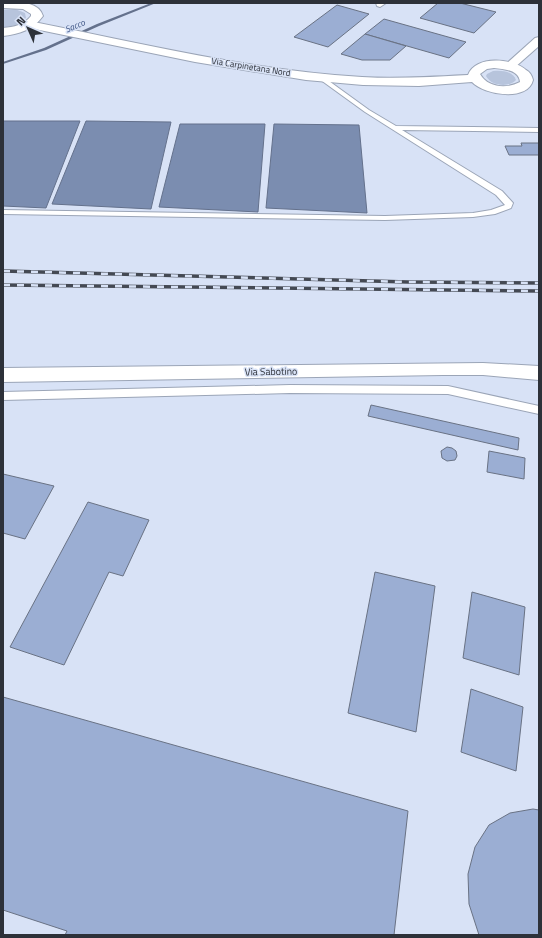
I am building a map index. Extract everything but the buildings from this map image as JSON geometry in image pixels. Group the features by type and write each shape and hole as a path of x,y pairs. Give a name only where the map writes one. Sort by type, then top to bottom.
{"main road":[{"path":"3,5 18,4 39,7 37,16 29,25 14,31 3,32"},
{"name":"Via Carpinetana Nord","path":"29,25 215,61 320,77 411,83 475,78"},
{"path":"526,84 526,76 522,72 510,66 494,64 480,67 474,74 475,78 484,85 500,90 516,89 526,84 539,84"}],"street":[{"path":"510,66 538,41"},
{"name":"Via Sabotino","path":"3,375 443,369 483,369 539,373"}],"lane":[{"path":"3,212 385,218 473,215 492,212 508,206 509,203 499,194 357,105 320,77"},
{"path":"394,128 539,130"},
{"path":"3,396 290,389 448,390 539,410"}],"shaded area":[{"path":"15,9 25,13 26,18 19,24 3,28 3,10"},
{"path":"493,71 510,73 516,80 513,83 505,85 496,84 486,76"},
{"path":"3,121 80,121 46,208 3,206"},
{"path":"86,121 171,122 151,209 52,204"},
{"path":"180,124 265,124 258,212 159,207"},
{"path":"274,124 359,125 367,213 266,208"}],"waterway":[{"name":"Sacco","path":"3,63 45,49 98,25 154,3"}],"railway":[{"path":"3,271 408,282 539,283"},
{"path":"3,285 539,291"}]}
